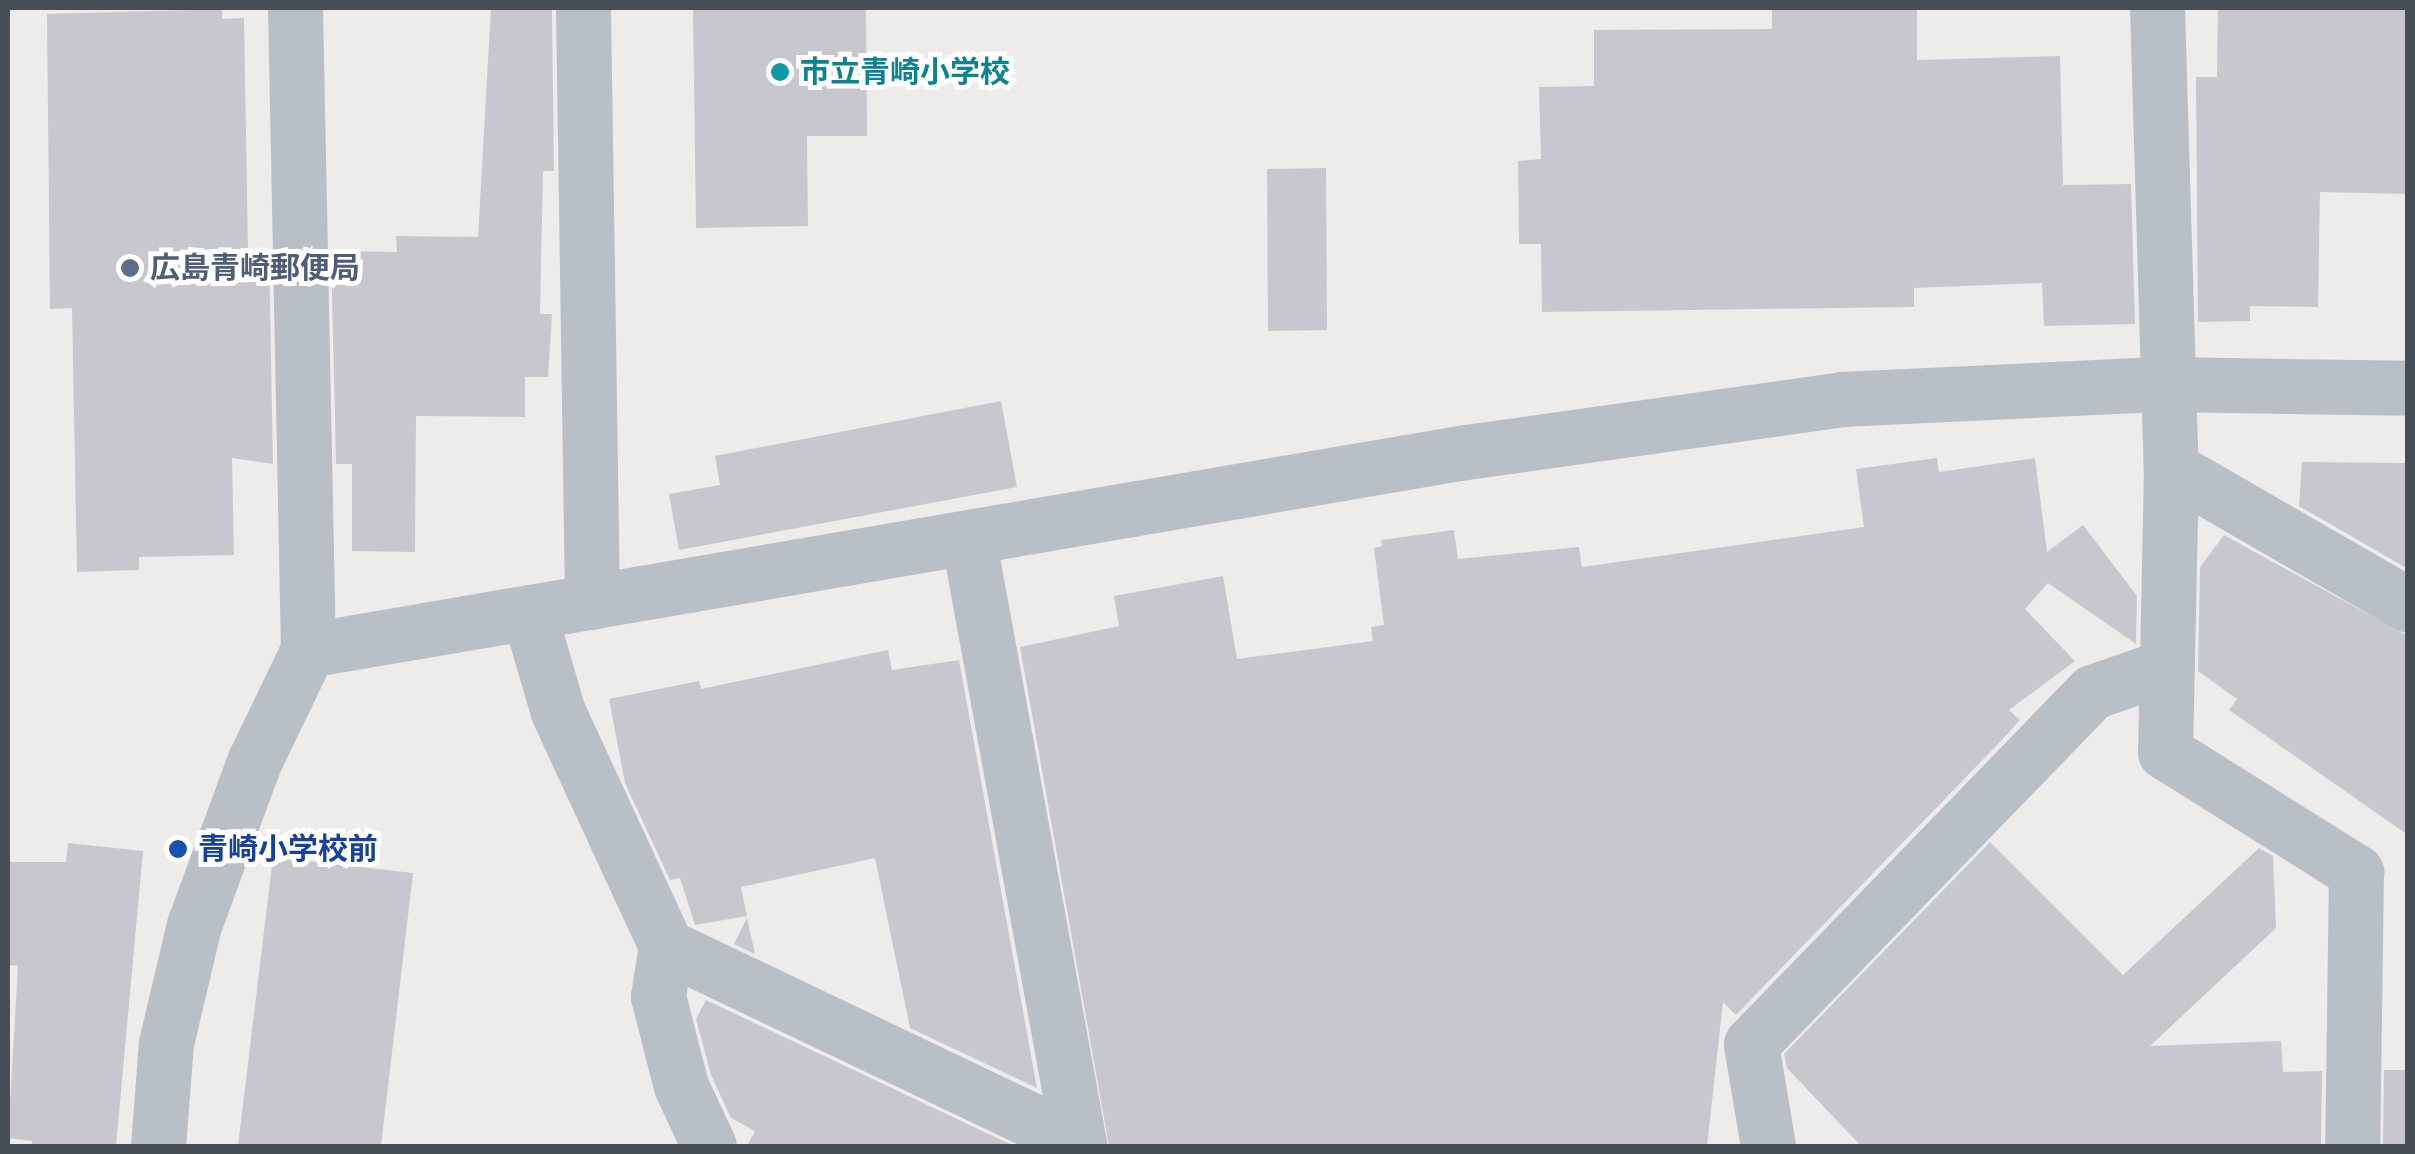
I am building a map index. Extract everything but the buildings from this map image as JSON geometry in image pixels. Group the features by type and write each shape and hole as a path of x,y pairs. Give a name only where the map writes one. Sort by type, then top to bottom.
{"street":[{"path":"158,1146 166,1044 194,925 254,762 308,650 295,8"},
{"path":"583,8 592,602"},
{"path":"2158,8 2164,384 2171,468 2166,752 2356,872 2352,1146"},
{"path":"308,650 1459,453 1841,400 2164,384 2408,388"},
{"path":"2171,468 2408,605"},
{"path":"666,946 1079,1143 968,538"},
{"path":"529,612 558,712 666,946 658,996 681,1086 709,1146"},
{"path":"1768,1146 1751,1044 2092,692 2167,666"}],"place":[{"name":"市立青崎小学校","path":"780,72"},
{"name":"広島青崎郵便局","path":"130,268"},
{"name":"青崎小学校前","path":"178,849"}]}
